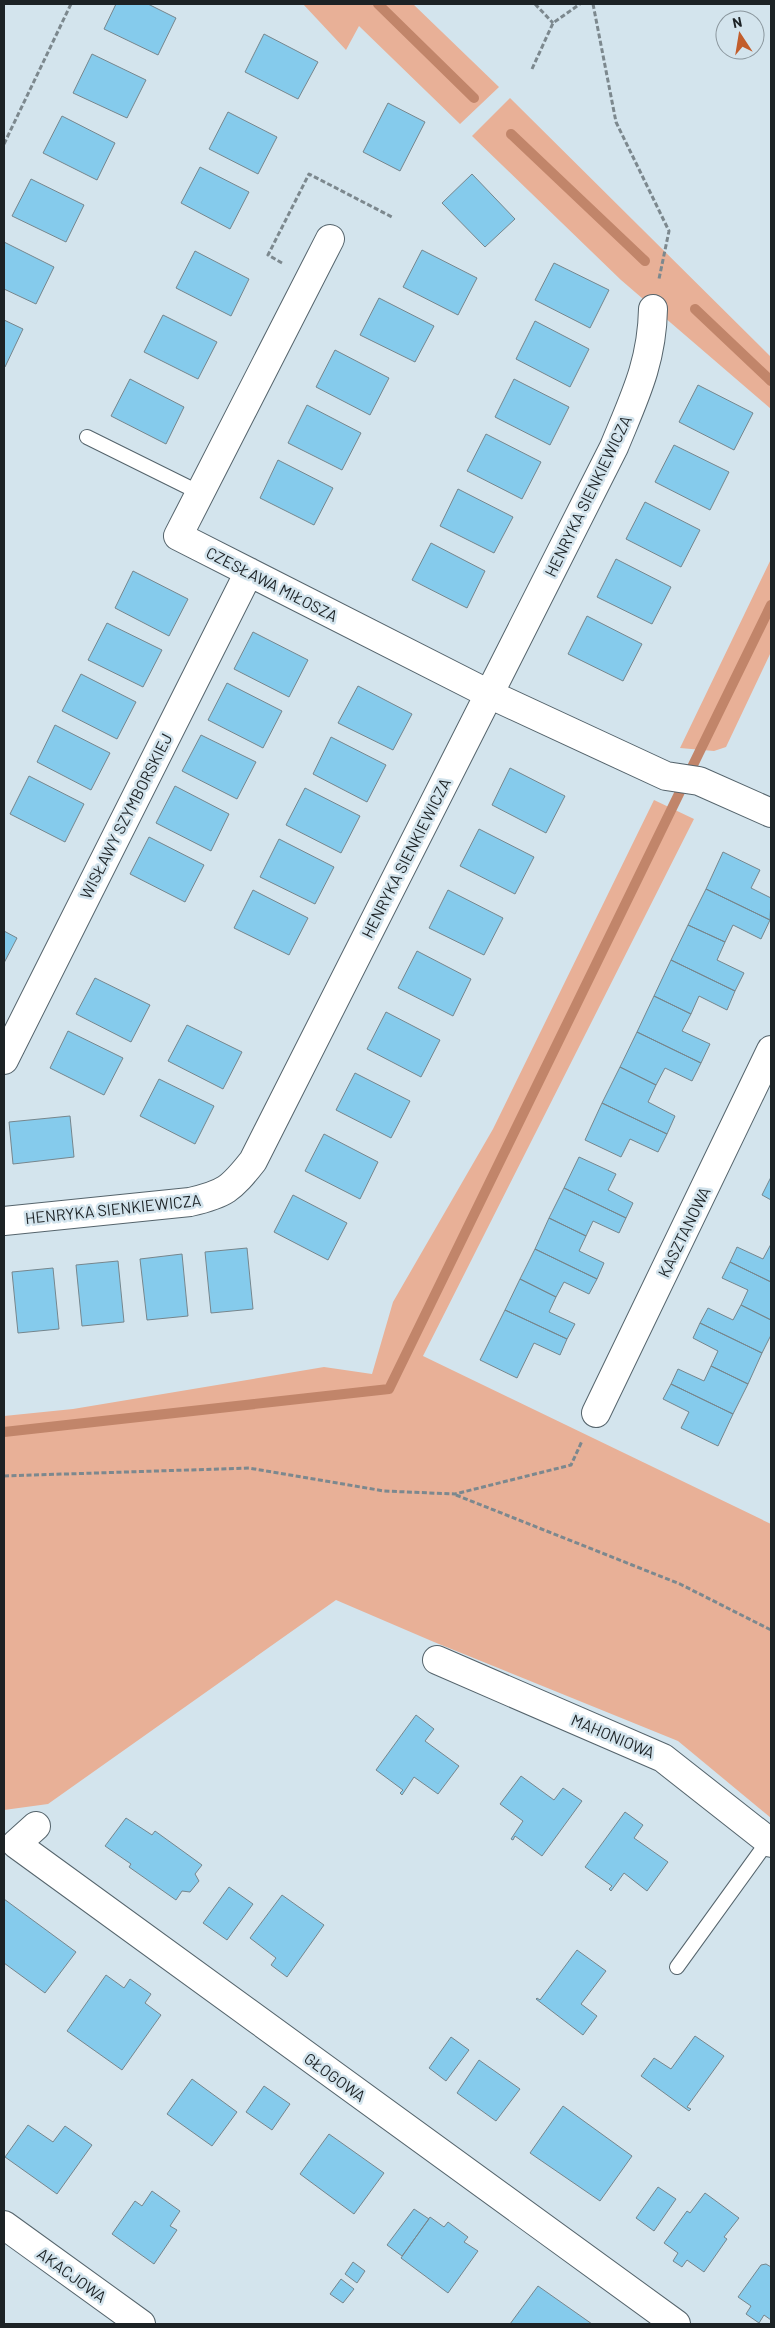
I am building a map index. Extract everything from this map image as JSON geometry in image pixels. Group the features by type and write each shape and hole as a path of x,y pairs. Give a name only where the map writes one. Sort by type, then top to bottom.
{"street":[{"name":"CZESŁAWA MIŁOSZA","path":"330,239 178,536 489,694 666,776 699,780 771,813"},
{"name":"HENRYKA SIENKIEWICZA","path":"4,1221 190,1202 214,1197 234,1186 253,1161 614,447 648,358 653,336 653,309"},
{"name":"WISŁAWY SZYMBORSKIEJ","path":"4,1060 249,572"},
{"name":"KASZTANOWA","path":"596,1413 771,1050"},
{"name":"MAHONIOWA","path":"437,1660 664,1758 770,1842"},
{"name":"GŁOGOWA","path":"36,1826 16,1844 676,2324"},
{"name":"AKACJOWA","path":"4,2225 141,2324"}],"lane":[{"path":"87,437 200,493"},
{"path":"678,1967 770,1842"}],"path":[{"path":"4,144 71,4"},
{"path":"535,4 553,23"},
{"path":"532,69 553,23 580,4"},
{"path":"593,4 616,122 668,231 653,309"},
{"path":"4,1476 249,1468 384,1491 455,1494 571,1465 584,1438"},
{"path":"455,1494 680,1584 771,1630"}],"shaded area":[{"path":"303,4 413,4 499,87 460,124 359,26 346,50"},
{"path":"510,98 771,357 771,409 621,280 472,136"},
{"path":"771,559 771,652 726,747 714,751 680,748"},
{"path":"654,800 694,819 423,1356 771,1524 771,1818 678,1741 336,1600 48,1804 4,1810 4,1416 73,1409 324,1367 372,1374 393,1302 493,1129"}],"building":[{"path":"116,4 148,4 176,18 158,55 104,29"},
{"path":"264,34 318,62 298,99 245,72"},
{"path":"92,54 146,80 127,118 73,93"},
{"path":"388,103 425,122 400,171 363,152"},
{"path":"228,112 277,137 258,174 209,149"},
{"path":"62,116 115,143 97,180 43,153"},
{"path":"200,167 249,192 230,229 181,203"},
{"path":"472,174 515,219 485,247 442,203"},
{"path":"31,179 84,205 66,242 12,216"},
{"path":"4,242 54,267 36,304 4,289"},
{"path":"422,250 477,278 458,315 403,287"},
{"path":"195,251 249,279 231,316 176,288"},
{"path":"554,263 609,290 590,328 535,300"},
{"path":"379,298 434,326 415,362 360,335"},
{"path":"163,315 217,342 198,379 144,352"},
{"path":"4,320 23,329 5,367 4,366"},
{"path":"535,321 589,349 570,387 516,359"},
{"path":"335,350 389,378 370,415 316,387"},
{"path":"130,379 184,407 166,444 111,416"},
{"path":"514,379 569,407 550,445 495,417"},
{"path":"698,385 753,413 734,450 679,422"},
{"path":"307,405 361,433 342,470 288,443"},
{"path":"486,434 541,462 522,499 467,471"},
{"path":"674,445 729,472 710,510 655,482"},
{"path":"278,460 333,488 314,525 260,498"},
{"path":"458,489 513,517 494,553 440,526"},
{"path":"645,502 700,530 681,567 626,539"},
{"path":"431,543 485,571 467,608 412,580"},
{"path":"616,559 671,587 652,624 597,597"},
{"path":"133,571 188,599 169,636 115,608"},
{"path":"587,616 642,644 623,681 568,654"},
{"path":"107,623 162,650 143,687 88,660"},
{"path":"253,632 308,660 289,697 234,669"},
{"path":"81,674 136,702 117,739 62,711"},
{"path":"227,683 282,711 263,748 208,720"},
{"path":"358,686 412,714 393,750 338,723"},
{"path":"55,725 110,753 91,790 37,762"},
{"path":"201,735 256,762 237,799 182,771"},
{"path":"331,737 386,765 367,802 313,774"},
{"path":"510,768 565,796 546,833 492,805"},
{"path":"29,776 84,804 65,842 10,814"},
{"path":"175,786 229,814 211,851 156,823"},
{"path":"305,788 360,816 341,853 286,825"},
{"path":"479,829 534,857 515,894 460,866"},
{"path":"149,837 204,865 185,902 130,874"},
{"path":"279,839 334,867 315,904 260,877"},
{"path":"723,852 760,870 751,888 771,898 770,920 706,889"},
{"path":"706,889 770,920 761,939 733,925 725,942 688,925"},
{"path":"253,890 308,918 289,955 234,928"},
{"path":"448,890 503,918 484,955 429,928"},
{"path":"688,925 725,942 717,960 744,973 735,991 671,960"},
{"path":"4,931 17,938 4,963"},
{"path":"417,951 471,979 453,1016 398,988"},
{"path":"671,960 735,991 727,1010 699,996 691,1014 654,996"},
{"path":"95,978 150,1005 131,1042 76,1014"},
{"path":"654,996 691,1014 682,1031 710,1044 701,1063 637,1032"},
{"path":"386,1012 440,1040 421,1077 367,1049"},
{"path":"187,1025 242,1052 223,1089 168,1061"},
{"path":"68,1031 123,1058 104,1095 50,1068"},
{"path":"637,1032 701,1063 692,1081 665,1068 656,1085 620,1067"},
{"path":"620,1067 656,1085 648,1102 675,1116 667,1134 602,1103"},
{"path":"355,1073 410,1101 391,1138 336,1110"},
{"path":"159,1079 214,1106 195,1144 140,1116"},
{"path":"602,1103 667,1134 658,1152 630,1139 621,1157 585,1140"},
{"path":"70,1116 74,1157 13,1164 9,1122"},
{"path":"324,1134 378,1162 360,1199 305,1171"},
{"path":"579,1157 616,1174 608,1190 633,1203 626,1218 564,1188"},
{"path":"771,1177 771,1200 762,1195"},
{"path":"564,1188 626,1218 619,1233 593,1221 586,1236 549,1218"},
{"path":"293,1195 347,1223 328,1260 274,1232"},
{"path":"549,1218 586,1236 579,1251 604,1263 597,1279 535,1249"},
{"path":"771,1244 771,1282 730,1262 737,1247 763,1259"},
{"path":"247,1248 253,1309 211,1313 205,1252"},
{"path":"535,1249 597,1279 589,1294 564,1282 556,1297 520,1279"},
{"path":"182,1254 188,1316 147,1320 140,1259"},
{"path":"118,1261 124,1322 82,1326 76,1265"},
{"path":"730,1262 771,1282 771,1320 741,1305 748,1290 722,1278"},
{"path":"53,1268 59,1329 18,1333 12,1272"},
{"path":"520,1279 556,1297 549,1312 575,1324 567,1339 505,1310"},
{"path":"741,1305 771,1320 771,1335 762,1353 700,1323 708,1308 733,1320"},
{"path":"505,1310 567,1339 560,1355 534,1343 517,1378 480,1360"},
{"path":"700,1323 762,1353 748,1384 711,1366 718,1351 693,1338"},
{"path":"711,1366 748,1384 733,1414 671,1384 678,1369 704,1381"},
{"path":"671,1384 733,1414 718,1446 681,1428 689,1412 663,1399"},
{"path":"416,1715 434,1729 425,1741 459,1766 438,1794 414,1777 402,1795 400,1793 403,1790 376,1770"},
{"path":"521,1776 554,1800 563,1788 582,1801 542,1856 515,1836 513,1840 511,1839 523,1821 500,1804"},
{"path":"625,1812 643,1825 634,1838 668,1862 647,1891 624,1873 611,1891 609,1889 612,1886 585,1867"},
{"path":"126,1818 152,1835 155,1831 202,1865 195,1874 199,1881 190,1892 182,1891 176,1900 129,1867 131,1864 105,1846"},
{"path":"229,1887 253,1904 227,1940 203,1923"},
{"path":"282,1895 324,1925 287,1977 271,1965 276,1958 250,1938"},
{"path":"4,1899 76,1952 45,1993 4,1963"},
{"path":"577,1950 606,1971 581,2004 597,2016 583,2035 536,1999 540,2000"},
{"path":"106,1975 124,1988 130,1979 151,1994 145,2003 161,2015 122,2070 67,2031"},
{"path":"695,2036 724,2056 687,2107 691,2109 689,2111 641,2076 654,2058 671,2069"},
{"path":"451,2037 469,2050 446,2081 429,2068"},
{"path":"479,2060 520,2089 496,2121 457,2093"},
{"path":"192,2079 237,2112 212,2146 167,2114"},
{"path":"264,2086 290,2104 272,2130 246,2112"},
{"path":"563,2106 632,2156 600,2201 530,2153"},
{"path":"28,2125 53,2142 65,2126 92,2145 57,2194 5,2157"},
{"path":"329,2134 384,2173 354,2214 300,2174"},
{"path":"658,2187 676,2199 654,2231 636,2218"},
{"path":"152,2191 180,2211 170,2226 177,2230 154,2264 112,2234 135,2201 142,2206"},
{"path":"705,2193 739,2218 724,2237 727,2239 704,2272 687,2260 682,2267 673,2261 678,2253 664,2243 687,2211 690,2213"},
{"path":"414,2209 429,2219 402,2256 387,2245"},
{"path":"430,2217 444,2227 448,2222 468,2237 464,2242 478,2251 448,2293 401,2258"},
{"path":"353,2262 365,2271 357,2283 345,2274"},
{"path":"766,2264 771,2267 771,2320 764,2315 759,2323 746,2314 751,2306 738,2297 761,2265"},
{"path":"341,2279 354,2289 343,2303 330,2294"},
{"path":"538,2286 592,2324 510,2324"}],"waterway":[{"path":"378,4 474,98"},
{"path":"511,134 645,261"},
{"path":"695,309 771,381"},
{"path":"4,1432 389,1389 771,605"}]}
